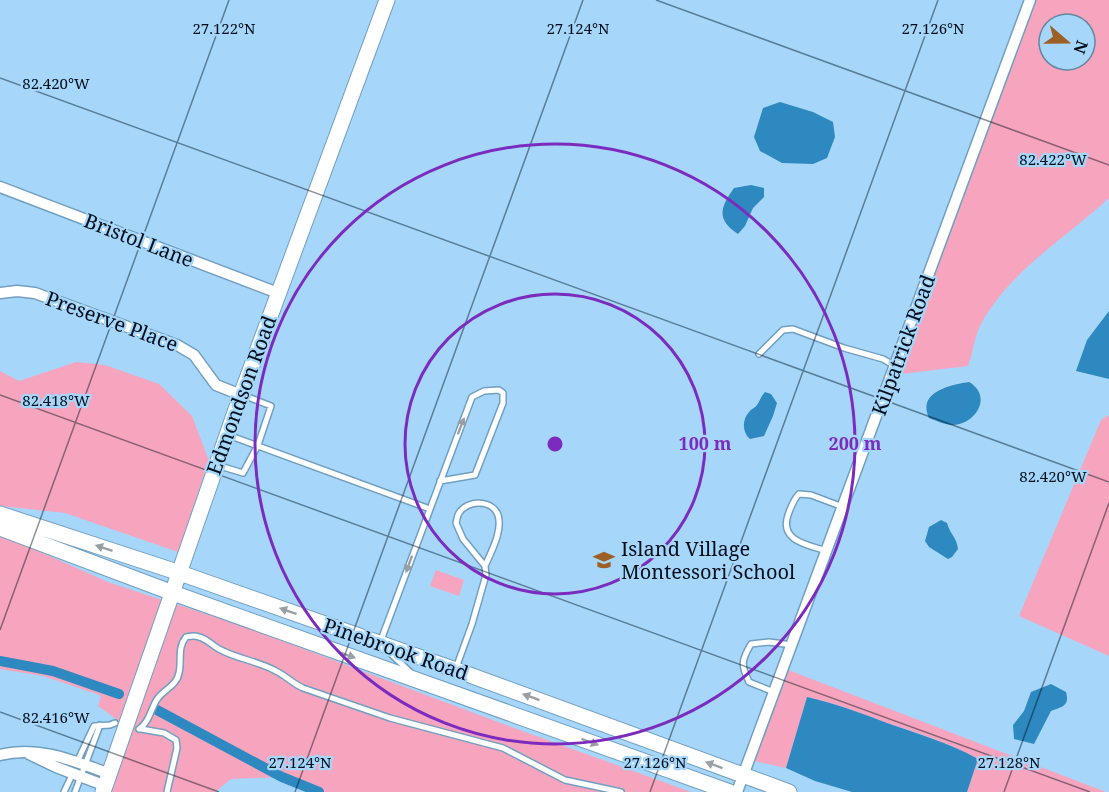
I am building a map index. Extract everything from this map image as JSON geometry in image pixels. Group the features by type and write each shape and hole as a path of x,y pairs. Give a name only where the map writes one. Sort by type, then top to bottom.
{"street":[{"name":"Edmondson Road","path":"106,784 241,394 387,0"},
{"name":"Kilpatrick Road","path":"737,792 1030,0"},
{"name":"Bristol Lane","path":"0,187 278,293"},
{"name":"Preserve Place","path":"0,293 17,291 34,293 177,345 194,355 216,385 241,394"},
{"name":"Pinebrook Road","path":"0,514 180,573 380,643 789,792"},
{"name":"Pinebrook Road","path":"0,528 173,593 730,792"},
{"path":"0,755 26,752 55,755 81,764 106,784"},
{"path":"26,752 49,764 106,784"}],"lane":[{"path":"759,354 783,330 793,328 844,348 883,359 895,366"},
{"path":"419,681 380,643 440,481 472,397 484,391 499,390 503,393 503,403 475,475 440,481"},
{"path":"216,465 243,473 258,445 271,406 241,394"},
{"path":"227,435 430,509"},
{"path":"827,551 792,538 786,531 785,524 794,499 799,494 811,495 843,507"},
{"path":"456,670 472,624 499,525 498,515 492,506 481,503 470,505 459,512 456,523 463,539 486,566"},
{"path":"167,792 177,748 176,741 164,733 139,729 147,721 158,698 176,681 179,675 181,644 186,637 194,636 204,638 218,649 273,669 293,684 303,688 390,718 503,748 565,780 621,792"},
{"path":"774,693 749,682 743,670 743,658 751,644 769,642 792,645"},
{"path":"75,792 81,764 100,725 115,723"},
{"path":"64,792 77,775"}],"shaded area":[{"path":"1032,0 1109,0 1109,198 1008,286 982,322 968,366 893,375"},
{"path":"76,362 105,365 159,384 192,416 209,461 178,552 65,513 0,506 0,371 19,381"},
{"path":"1109,415 1109,656 1019,616 1101,420"},
{"path":"0,534 108,582 165,601 122,723 98,706 101,696 97,694 43,676 0,669"},
{"path":"436,570 464,580 459,596 430,586"},
{"path":"176,604 248,628 691,792 319,792 282,777 231,779 215,792 110,792"},
{"path":"783,668 1106,792 967,792 978,759 922,735 838,705 807,697 786,768 754,761"}],"water":[{"path":"780,102 813,112 833,122 835,137 827,158 813,164 782,163 760,151 754,137 763,108"},
{"path":"751,185 764,188 764,197 753,208 745,226 738,234 723,218 723,207 734,188"},
{"path":"1109,311 1109,379 1076,371 1087,340"},
{"path":"969,382 980,394 981,401 979,408 969,420 953,425 929,418 926,409 931,396 953,385"},
{"path":"765,392 771,394 777,403 773,416 764,436 750,439 744,429 745,419"},
{"path":"941,520 947,523 958,549 948,559 929,547 925,541 929,527"},
{"path":"1051,684 1066,692 1066,703 1051,711 1034,744 1014,739 1013,725 1024,711 1031,692"},
{"path":"807,697 847,708 934,739 978,759 967,792 852,792 815,781 786,768"}],"waterway":[{"path":"0,661 53,671 119,694"},
{"path":"157,710 282,777 319,792"}],"place":[{"name":"Island Village Montessori School","path":"604,560"}]}
